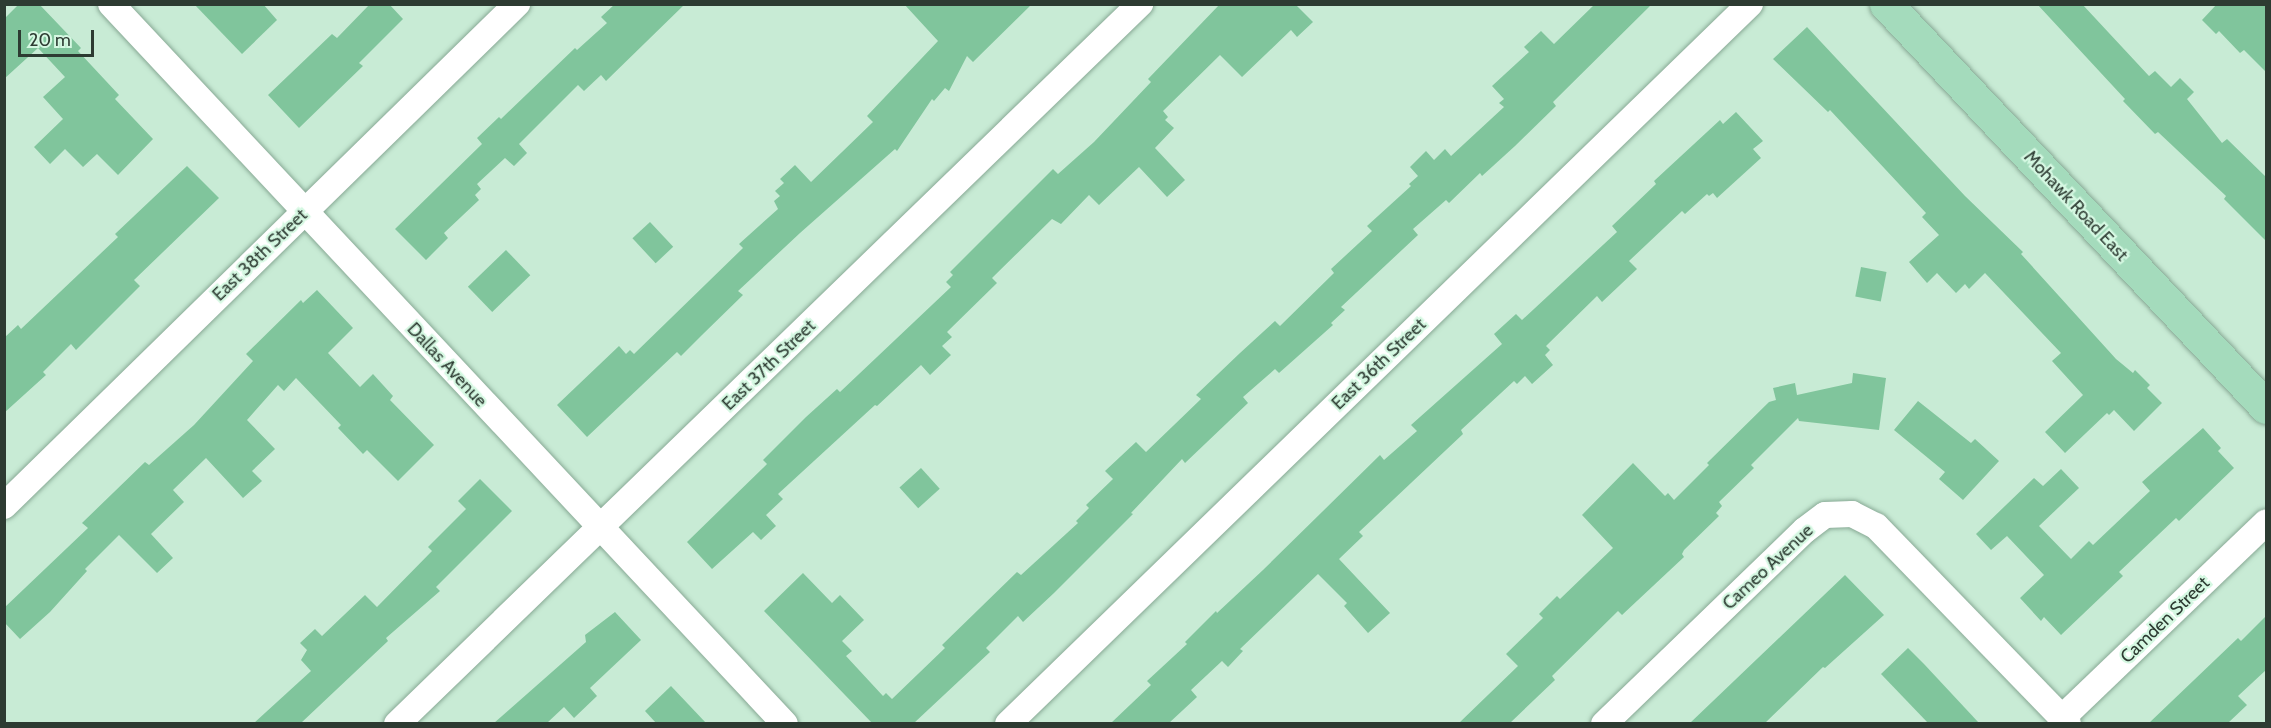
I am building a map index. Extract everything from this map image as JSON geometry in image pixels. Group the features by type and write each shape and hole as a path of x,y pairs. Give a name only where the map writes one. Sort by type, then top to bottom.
{"main road":[{"name":"Mohawk Road East","path":"1886,4 2266,407"}],"street":[{"name":"Dallas Avenue","path":"111,4 600,528 786,723"},
{"name":"East 38th Street","path":"4,506 517,4"},
{"name":"East 37th Street","path":"397,723 1140,4"},
{"name":"East 36th Street","path":"1008,723 1749,4"},
{"name":"Cameo Avenue","path":"1604,723 1804,530 1825,514 1852,514 1876,526 2065,720"},
{"name":"Camden Street","path":"2065,720 2266,522"}],"building":[{"path":"19,4 39,4 81,48 78,51 119,95 115,99 153,139 118,175 97,154 83,167 65,149 50,164 34,147 63,119 43,97 65,77 38,48 4,79 4,19"},
{"path":"194,4 263,4 277,20 242,54"},
{"path":"370,4 389,4 403,19 359,63 363,66 299,128 268,95 332,34 337,38"},
{"path":"615,4 685,4 606,81 601,75 584,91 578,85 519,144 527,153 514,166 505,158 477,184 481,189 475,195 479,200 444,233 448,238 426,260 395,229 482,144 477,138 499,117 501,119 575,48 577,50 607,23 601,17"},
{"path":"904,4 1032,4 973,62 967,56 949,91 945,88 934,101 932,99 897,151 895,149 800,233 738,291 743,295 681,356 677,352 587,437 557,405 619,346 626,354 630,350 634,354 743,248 739,244 778,209 774,201 780,196 775,191 784,183 780,179 795,165 811,182 873,122 867,116 938,41"},
{"path":"1220,4 1295,4 1313,22 1297,37 1291,30 1242,77 1220,55 1163,111 1168,117 1165,120 1174,128 1155,148 1185,180 1167,197 1139,167 1099,205 1089,195 1061,224 1052,219 992,278 997,283 947,332 952,337 942,346 951,355 930,375 921,365 877,406 875,405 778,494 783,499 766,515 776,526 761,540 753,532 712,569 687,542 767,464 763,460 806,417 837,389 840,392 951,287 946,282 953,275 950,272 1053,169 1058,174 1094,142 1151,82 1148,79"},
{"path":"1595,4 1652,4 1553,102 1556,106 1515,146 1482,176 1480,173 1449,203 1446,200 1413,229 1418,235 1341,307 1345,310 1331,323 1333,325 1279,373 1275,369 1243,397 1248,403 1185,463 1182,459 1131,513 1133,514 1023,622 1018,616 986,648 990,652 914,723 872,723 764,611 803,573 832,603 840,595 864,620 842,641 852,651 846,656 883,696 886,693 892,699 945,648 942,645 1017,572 1021,575 1078,523 1076,521 1089,508 1086,505 1113,479 1105,471 1136,442 1146,452 1201,399 1196,395 1240,353 1275,321 1280,326 1334,273 1331,269 1372,231 1367,226 1411,186 1409,184 1418,176 1410,167 1426,151 1434,160 1445,149 1451,156 1504,107 1499,103 1504,99 1492,86 1529,52 1524,47 1541,31 1554,44"},
{"path":"2037,4 2082,4 2149,76 2155,71 2171,87 2180,78 2194,92 2187,99 2222,143 2227,139 2266,177 2266,241 2224,199 2226,196 2158,132 2155,134 2123,101 2125,99"},
{"path":"2217,4 2266,4 2266,72 2244,50 2240,53 2219,31 2216,34 2202,20"},
{"path":"1807,27 1965,196 2023,252 2021,254 2116,359 2133,373 2135,370 2150,385 2147,388 2162,403 2134,431 2114,410 2109,415 2107,413 2065,453 2045,432 2083,395 2052,361 2061,353 1985,273 1969,289 1965,284 1956,293 1937,273 1927,283 1909,262 1939,235 1922,217 1926,213 1830,110 1828,112 1773,59"},
{"path":"1736,112 1763,141 1753,149 1761,158 1717,198 1713,193 1709,196 1707,194 1685,214 1682,211 1629,261 1637,269 1602,302 1597,296 1546,346 1550,350 1545,355 1553,365 1532,384 1525,376 1517,384 1514,381 1461,430 1463,434 1359,532 1363,536 1339,559 1390,613 1368,633 1344,606 1347,603 1318,574 1240,649 1243,651 1228,667 1222,661 1191,690 1197,697 1169,723 1111,723 1151,685 1147,681 1187,644 1185,642 1216,611 1217,613 1263,570 1380,455 1384,460 1417,431 1411,425 1502,344 1494,334 1516,314 1522,320 1617,232 1612,226 1656,184 1654,181 1720,120 1723,124"},
{"path":"187,166 219,198 134,280 140,286 76,350 71,344 43,372 46,375 4,413 4,338 18,325 21,329 118,237 115,234"},
{"path":"650,222 673,247 656,263 632,238"},
{"path":"506,250 530,275 492,312 468,287"},
{"path":"1861,267 1887,272 1881,301 1855,296"},
{"path":"317,290 353,328 328,353 360,387 373,374 393,396 390,400 434,445 398,481 367,450 363,454 338,428 341,425 296,378 284,391 278,385 247,420 275,449 252,471 262,481 243,498 206,458 173,490 184,502 151,534 173,558 157,573 119,535 85,569 87,571 50,612 20,639 4,622 4,608 88,528 82,523 145,462 149,465 194,425 253,361 246,354 301,300 303,303"},
{"path":"1853,373 1886,378 1879,430 1799,421 1798,418 1751,465 1754,468 1719,502 1722,506 1716,513 1719,516 1684,550 1682,554 1684,557 1622,615 1618,611 1552,676 1555,680 1510,723 1459,723 1518,666 1506,654 1543,618 1539,614 1557,596 1560,599 1613,548 1582,515 1633,463 1665,496 1668,493 1674,500 1709,465 1707,463 1769,402 1776,400 1773,388 1795,383 1797,395 1852,383"},
{"path":"1918,401 1971,443 1975,439 1999,461 1963,500 1939,479 1945,472 1894,430"},
{"path":"2203,428 2221,448 2218,451 2234,468 2179,521 2176,518 2119,572 2123,576 2061,635 2044,617 2041,621 2020,598 2044,575 2007,536 1991,550 1976,534 2034,478 2043,486 2061,469 2079,488 2039,526 2071,559 2089,541 2093,545 2150,491 2142,482"},
{"path":"921,468 940,489 918,508 899,487"},
{"path":"480,479 512,511 436,587 440,591 386,638 388,641 301,723 254,723 311,671 301,660 307,650 300,643 315,629 322,636 365,595 377,607 432,551 428,547 466,509 458,501"},
{"path":"1845,575 1884,615 1825,668 1823,667 1765,723 1690,723"},
{"path":"615,612 641,640 590,688 597,696 574,718 564,707 547,723 494,723 586,642 585,635"},
{"path":"2266,616 2266,670 2238,696 2247,705 2228,723 2149,723 2238,638 2241,641"},
{"path":"1908,648 1979,723 1928,723 1881,674"},
{"path":"671,686 706,723 656,723 645,711"}]}
